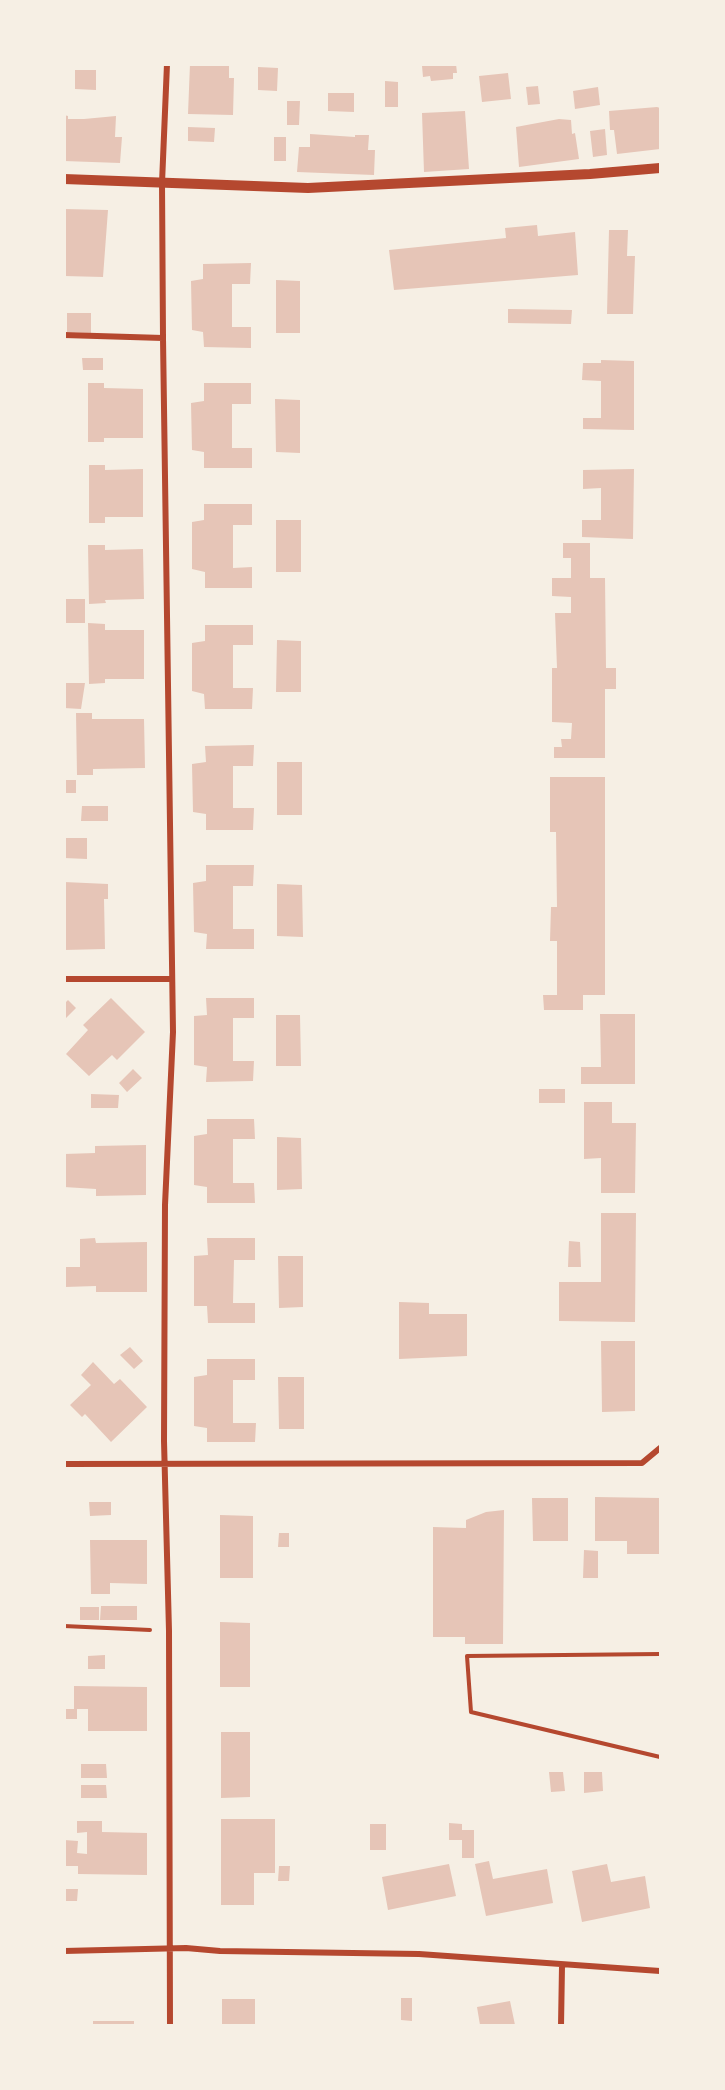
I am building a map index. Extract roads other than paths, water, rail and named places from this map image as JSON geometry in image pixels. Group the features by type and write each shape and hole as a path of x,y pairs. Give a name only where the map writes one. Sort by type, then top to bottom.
{"street":[{"path":"167,64 162,183 173,1032 165,1204 170,2025"},
{"path":"64,179 308,188 590,174 660,168"},
{"path":"64,335 163,338"},
{"path":"64,979 171,980"},
{"path":"64,1464 642,1463 660,1448"},
{"path":"64,1951 169,1948 419,1954 562,1966 660,1971"},
{"path":"561,2025 562,1966"}]}
